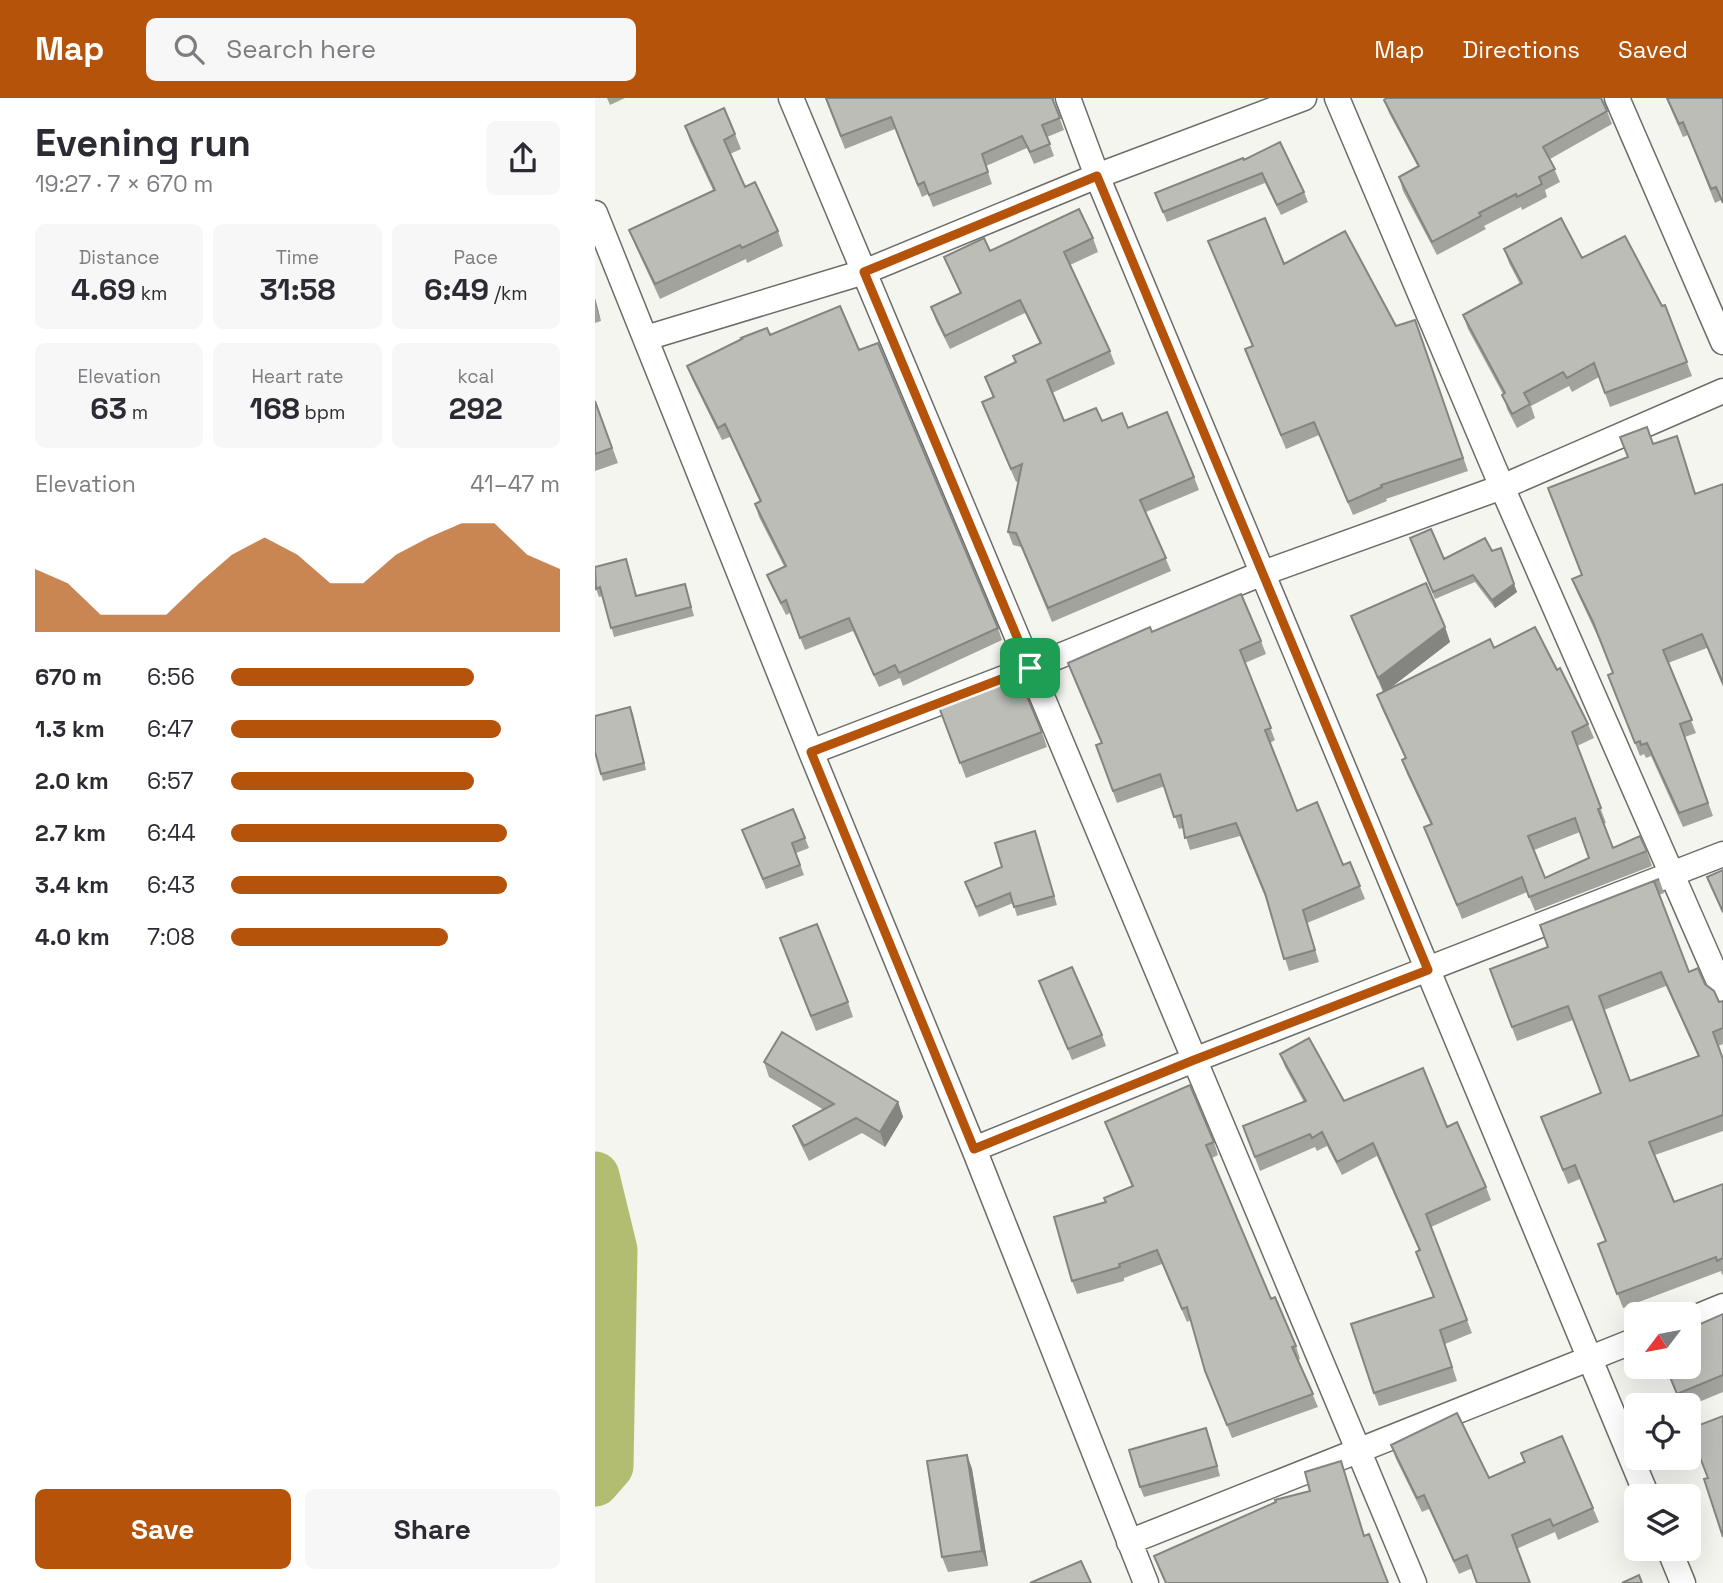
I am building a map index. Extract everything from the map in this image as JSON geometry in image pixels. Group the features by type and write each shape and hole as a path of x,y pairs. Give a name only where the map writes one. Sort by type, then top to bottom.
{"street":[{"path":"790,98 1414,1583"},
{"path":"1068,98 1097,176 1642,1484"},
{"path":"646,338 864,272 1097,176 1304,98"},
{"path":"1337,98 1502,487 1723,991"},
{"path":"1617,98 1723,342"},
{"path":"595,213 974,1149 1146,1583"},
{"path":"811,752 1030,668 1262,573 1502,487 1723,391"},
{"path":"974,1149 1194,1060 1723,854"},
{"path":"1701,1315 1723,1306"},
{"path":"1129,1542 1624,1345"},
{"path":"1674,1561 1683,1583"}],"building":[{"path":"826,98 1052,98 1060,118 1042,125 1050,144 1030,152 1022,136 982,154 988,172 929,195 924,182 918,185 891,117 841,136"},
{"path":"1601,98 1607,111 1543,147 1555,169 1539,177 1542,184 1479,213 1481,216 1432,242 1399,177 1419,166 1384,100"},
{"path":"1667,98 1723,98 1723,203 1716,187 1711,189 1683,122 1679,124"},
{"path":"724,108 735,134 724,140 745,187 755,182 778,231 742,248 740,245 655,284 629,230 715,190 685,126"},
{"path":"1280,142 1304,192 1277,205 1262,173 1163,212 1155,193 1243,158 1244,160"},
{"path":"1079,209 1093,238 1064,252 1110,351 1047,380 1064,421 1096,408 1102,421 1122,413 1128,428 1167,412 1194,477 1140,500 1166,558 1048,608 1016,533 1008,532 1022,464 1011,469 982,402 994,397 985,377 1016,362 1013,356 1041,343 1020,300 945,336 931,307 961,293 944,257 984,238 990,251"},
{"path":"1265,218 1284,264 1345,231 1396,326 1415,320 1463,458 1381,485 1382,487 1348,502 1314,422 1281,435 1245,349 1253,346 1208,241"},
{"path":"1561,218 1582,258 1625,236 1662,306 1665,305 1687,362 1605,393 1594,363 1567,378 1563,372 1524,393 1530,404 1512,414 1502,395 1505,393 1463,315 1522,283 1504,249"},
{"path":"840,306 859,350 878,343 998,628 899,673 895,665 874,675 849,618 800,638 786,600 781,603 767,575 786,566 755,504 761,501 725,424 718,428 687,366 741,338 767,328 770,335"},
{"path":"595,401 612,448 595,454"},
{"path":"1647,427 1653,444 1677,436 1695,494 1723,484 1723,683 1702,634 1663,650 1692,720 1680,724 1708,803 1679,813 1647,743 1635,743 1608,675 1613,673 1572,579 1582,575 1548,488 1628,457 1620,437"},
{"path":"1431,529 1444,559 1485,538 1492,551 1501,548 1514,584 1492,600 1473,575 1433,592 1410,538"},
{"path":"626,559 636,596 685,584 691,607 611,628 600,587 596,589 595,567"},
{"path":"1426,583 1445,627 1378,678 1351,616"},
{"path":"1241,594 1261,641 1240,650 1271,728 1265,730 1297,811 1317,802 1343,865 1350,862 1360,886 1303,910 1315,950 1284,959 1265,893 1236,823 1185,838 1181,815 1174,817 1160,774 1113,791 1096,745 1102,743 1068,663 1150,627 1152,632"},
{"path":"1535,627 1557,670 1560,668 1588,724 1572,732 1613,848 1640,836 1647,851 1529,897 1522,877 1457,905 1424,827 1432,824 1402,760 1406,758 1377,695 1490,639 1494,648","holes":["1575,818 1589,858 1545,878 1528,836"]},
{"path":"1019,677 1042,732 960,763 939,707"},
{"path":"630,707 644,763 601,774 595,752 595,716"},
{"path":"793,809 805,838 792,843 800,865 763,879 742,830"},
{"path":"1035,831 1054,896 1014,907 1010,893 976,907 965,882 1002,867 995,843"},
{"path":"1723,870 1723,912 1707,877"},
{"path":"1659,879 1654,881 1689,972 1698,968 1705,984 1714,991 1719,1002 1723,1001 1723,1028 1713,1032 1723,1059 1723,1115 1649,1142 1674,1202 1723,1184 1723,1258 1717,1261 1716,1257 1617,1294 1598,1244 1606,1241 1575,1165 1563,1170 1541,1117 1601,1093 1568,1006 1512,1027 1490,969 1548,947 1540,925","holes":["1661,972 1699,1056 1630,1081 1599,996"]},
{"path":"817,924 848,1002 811,1016 780,938"},
{"path":"1072,967 1102,1035 1068,1049 1039,981"},
{"path":"782,1032 898,1102 880,1132 856,1118 804,1146 793,1126 834,1104 764,1062"},
{"path":"1309,1038 1344,1101 1423,1068 1447,1127 1457,1122 1486,1187 1426,1214 1467,1320 1440,1330 1452,1367 1374,1393 1351,1324 1434,1297 1416,1252 1420,1250 1373,1143 1337,1162 1322,1132 1312,1138 1310,1134 1255,1157 1243,1126 1306,1101 1280,1054"},
{"path":"1190,1085 1214,1142 1206,1145 1271,1299 1275,1297 1296,1346 1292,1347 1313,1394 1227,1425 1205,1371 1187,1307 1182,1309 1157,1250 1119,1264 1120,1267 1072,1281 1054,1217 1106,1202 1104,1198 1133,1186 1105,1122"},
{"path":"1723,1314 1723,1375 1677,1393 1671,1379 1701,1379 1701,1324"},
{"path":"1457,1413 1489,1478 1525,1462 1521,1453 1562,1436 1593,1508 1553,1526 1550,1519 1512,1535 1530,1583 1477,1583 1467,1555 1454,1561 1424,1495 1417,1498 1391,1445"},
{"path":"1723,1416 1723,1537 1704,1479 1708,1478 1701,1460 1701,1424"},
{"path":"1206,1428 1217,1466 1140,1487 1129,1450"},
{"path":"967,1455 982,1551 942,1557 927,1461"},
{"path":"1341,1461 1364,1536 1369,1534 1388,1583 1166,1583 1154,1556 1276,1502 1275,1500 1310,1491 1305,1472"},
{"path":"1081,1561 1091,1583 1030,1583"},
{"path":"1639,1575 1642,1583 1622,1583"}],"waterway":[{"path":"595,1176 613,1250 609,1466 595,1482"}],"route":[{"path":"1097,176 1428,970 1194,1060 974,1149 811,752 1030,668 864,272 1097,176"}]}
